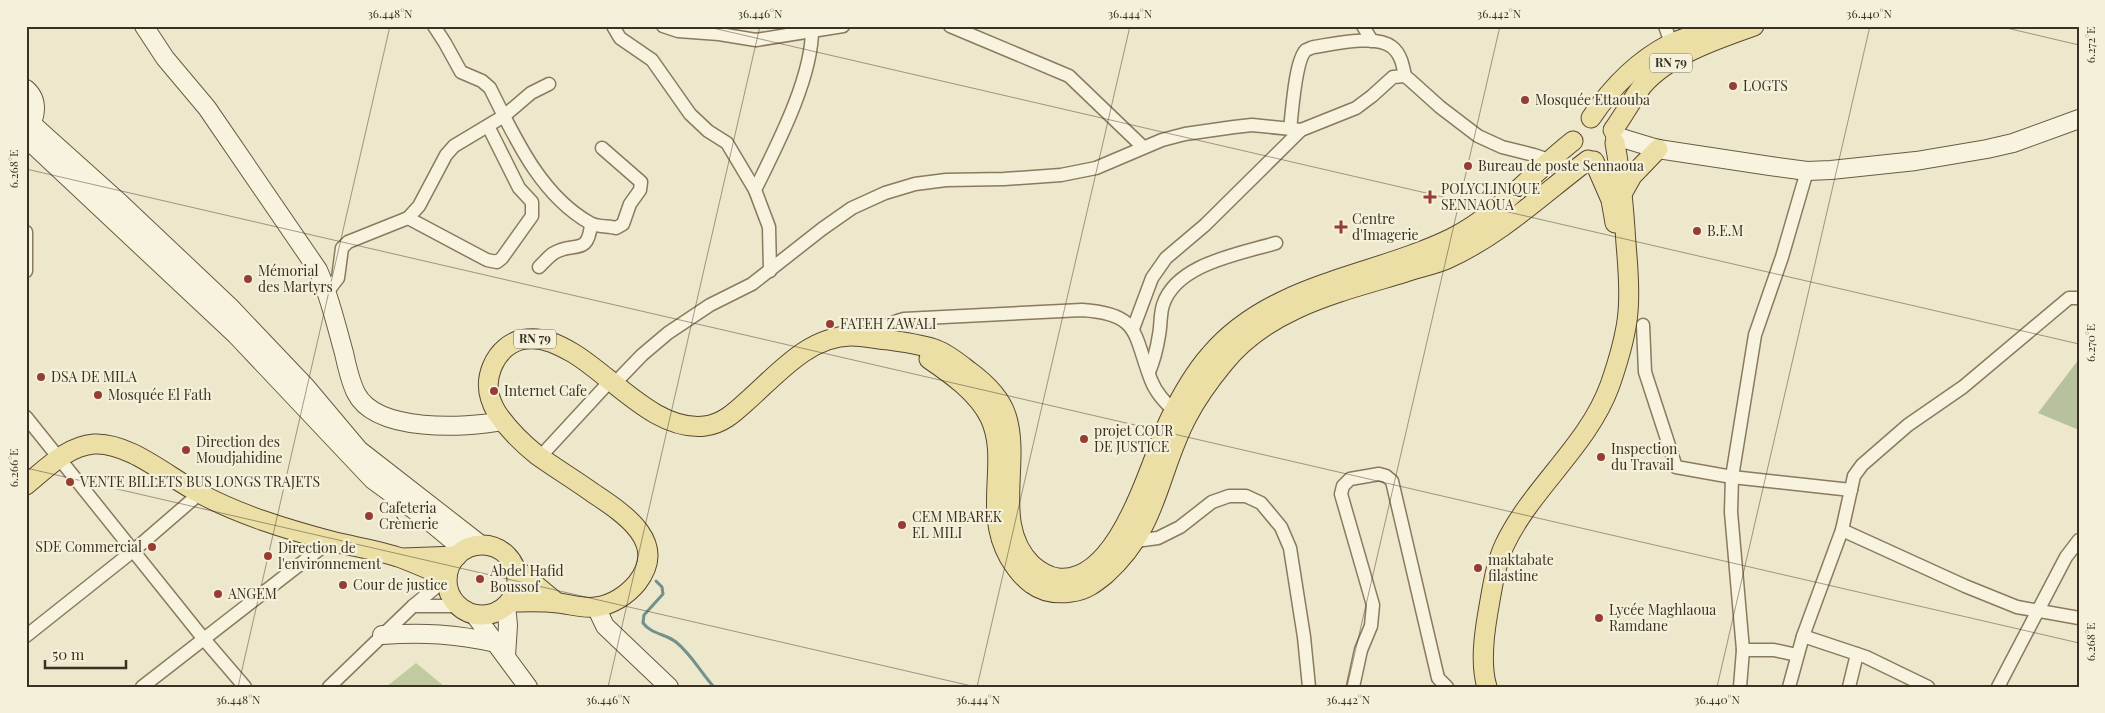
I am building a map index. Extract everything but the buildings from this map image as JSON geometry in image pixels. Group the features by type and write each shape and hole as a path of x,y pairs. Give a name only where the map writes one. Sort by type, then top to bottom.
{"main road":[{"path":"144,26 165,58 207,108 296,235 318,270 328,291 351,379 357,395 366,406 382,415 398,420 431,425 484,424 502,420"},
{"path":"1475,687 1472,662 1474,635 1482,576 1494,539 1511,511 1580,419 1597,388 1608,349 1616,305 1615,225 1611,200 1579,155 1573,142 1573,135 1579,124 1591,118 1613,89 1636,67 1673,42 1718,26"},
{"name":"RN 79","path":"1615,136 1644,84 1659,69 1673,42 1694,49 1754,26"},
{"path":"26,89 35,102 35,113 28,131 210,298 242,330 306,386 359,450 467,550"},
{"path":"1487,687 1484,653 1485,627 1503,547 1523,514 1593,420 1609,387 1621,349 1628,302 1623,192 1615,136 1604,120 1591,118"},
{"path":"1615,136 1658,149 1807,171 1867,167 1987,149 2013,143 2079,118"},
{"path":"915,346 957,379 989,416 997,447 996,512 998,532 1003,546 1015,567 1031,584 1044,591 1060,594 1078,592 1094,584 1113,567 1135,541 1147,521 1158,496 1186,418 1204,388 1226,360 1253,335 1283,315 1319,299 1445,259 1485,239 1586,163 1605,158 1610,154 1615,136"},
{"name":"RN 79","path":"556,602 596,607 620,599 634,588 643,574 647,557 645,540 638,528 626,516 540,457 520,441 490,402 488,393 490,370 497,357 509,345 524,338 540,339 557,344 585,361 664,420 682,425 701,427 718,424 799,356 822,342 850,336 935,349 980,381 998,401 1006,417 1010,446 1011,519 1022,552 1029,562 1042,573 1058,578 1076,576 1092,567 1106,554 1125,528 1174,411 1208,356 1232,333 1256,316 1300,293 1429,248 1456,236 1484,219 1549,160 1573,142"},
{"path":"1623,192 1636,171 1658,149"},
{"path":"29,483 59,458 77,448 94,444 111,445 130,452 199,494 247,514 330,541 401,558 447,577"},
{"path":"401,558 492,546 501,550 514,567 517,579 515,591 508,604 508,625 501,649"},
{"path":"467,550 450,565 447,577 450,594 467,610 501,649 528,687"},
{"path":"514,567 556,602"},
{"path":"467,610 491,614 508,604 556,602"},
{"path":"596,607 605,626 669,687"},
{"path":"382,635 428,632 454,635 501,649"}],"street":[{"path":"434,26 461,72 482,81 490,88 519,147 539,175 571,208 591,224 616,228 623,224 630,204 640,190 641,182 602,148"},
{"path":"613,26 620,38 652,60 690,114 708,131 727,143 755,190 769,227 770,271"},
{"path":"663,26 678,30 756,40 843,26"},
{"path":"950,26 1069,76 1143,148"},
{"path":"1363,26 1372,41"},
{"path":"755,190 775,150 806,69 812,45 812,30"},
{"path":"1133,329 1152,278 1166,258 1205,225 1295,130 1297,74 1302,56 1306,50 1321,46 1372,41 1392,47 1402,62 1405,76 1440,107 1478,136 1502,147 1549,160 1586,163"},
{"path":"540,457 613,382 668,333 710,305 752,284 852,208 885,193 915,184 946,180 1004,180 1061,175 1096,168 1143,148 1185,134 1252,126 1295,130 1356,108 1393,77 1405,76"},
{"path":"328,291 338,278 342,248 348,242 408,218 419,206 454,146 504,116 531,93 549,84"},
{"path":"408,218 487,260 497,262 502,258 532,216 532,202 519,188 488,126"},
{"path":"1740,687 1743,650 1731,512 1732,477 1755,335 1782,258 1807,171"},
{"path":"539,267 555,252 584,245 590,237 591,224"},
{"path":"26,232 28,260 26,272"},
{"path":"1149,372 1159,335 1163,306 1169,292 1176,283 1188,273 1217,261 1276,243"},
{"path":"1788,687 1797,655 1842,530 1854,476 1862,465 1871,455 1908,426 1963,387 2069,298 2079,298"},
{"path":"871,338 877,331 889,323 904,319 1082,310 1103,311 1125,320 1133,329 1158,393 1174,411"},
{"path":"1643,325 1645,372 1676,467 1732,477 1851,490"},
{"path":"26,417 203,638 245,687"},
{"path":"1353,687 1361,650 1371,626 1373,605 1341,494 1343,486 1350,480 1379,474 1386,476 1392,481 1438,678 1447,687"},
{"path":"26,636 134,552 199,494"},
{"path":"1135,541 1158,538 1180,527 1212,502 1229,496 1246,496 1260,503 1281,527 1290,548 1310,687"},
{"path":"1842,530 2017,607 2036,612 2079,618"},
{"path":"1998,687 2066,557 2079,540"},
{"path":"142,687 330,541"},
{"path":"329,687 413,606 447,577"},
{"path":"413,606 467,610"},
{"path":"1804,636 1858,654 1911,677 1928,687"},
{"path":"1743,650 1774,650 1797,655"},
{"path":"1849,687 1858,654"}],"green space":[{"path":"2079,359 2079,430 2038,413"},
{"path":"416,663 445,687 386,687"}],"waterway":[{"path":"656,581 662,587 663,594 644,615 643,623 646,627 672,639 682,647 714,687"}],"place":[{"name":"LOGTS","path":"1733,86"},
{"name":"Mosquée Ettaouba","path":"1525,100"},
{"name":"Bureau de poste Sennaoua","path":"1468,166"},
{"name":"POLYCLINIQUE SENNAOUA","path":"1430,197"},
{"name":"Centre d'Imagerie","path":"1341,227"},
{"name":"B.E.M","path":"1697,231"},
{"name":"Mémorial des Martyrs","path":"248,279"},
{"name":"FATEH ZAWALI","path":"830,324"},
{"name":"DSA DE MILA","path":"41,377"},
{"name":"Internet Cafe","path":"494,391"},
{"name":"Mosquée El Fath","path":"98,395"},
{"name":"projet COUR DE JUSTICE","path":"1084,439"},
{"name":"Direction des Moudjahidine","path":"186,450"},
{"name":"Inspection du Travail","path":"1601,457"},
{"name":"VENTE BILLETS BUS LONGS TRAJETS","path":"70,482"},
{"name":"Cafeteria Crèmerie","path":"369,516"},
{"name":"CEM MBAREK EL MILI","path":"902,525"},
{"name":"SDE Commercial","path":"152,547"},
{"name":"Direction de l'environnement","path":"268,556"},
{"name":"maktabate filastine","path":"1478,568"},
{"name":"Abdel Hafid Boussof","path":"480,579"},
{"name":"Cour de justice","path":"343,585"},
{"name":"ANGEM","path":"218,594"},
{"name":"Lycée Maghlaoua Ramdane","path":"1599,618"}]}
